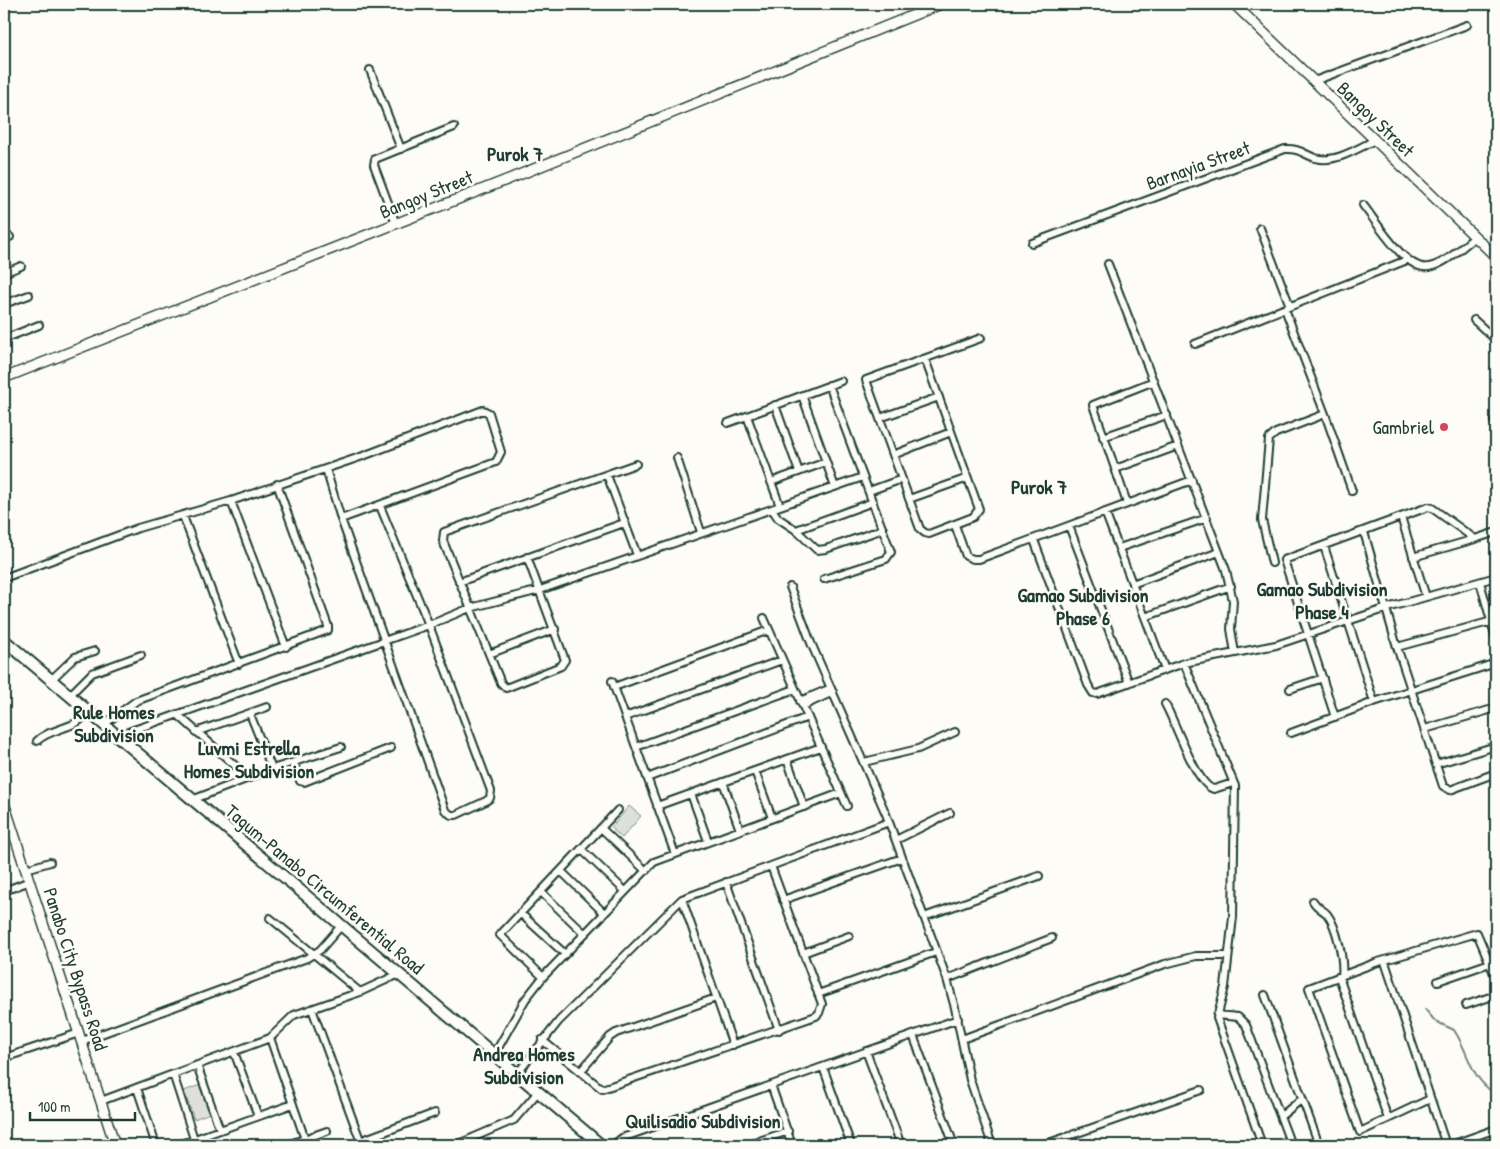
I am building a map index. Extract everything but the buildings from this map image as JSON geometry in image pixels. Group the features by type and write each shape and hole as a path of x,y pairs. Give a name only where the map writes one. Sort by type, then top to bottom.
{"main road":[{"name":"Bangoy Street","path":"4,378 396,224 941,4"},
{"name":"Bangoy Street","path":"1234,4 1496,257"},
{"name":"Tagum-Panabo Circumferential Road","path":"4,640 601,1145"},
{"name":"Panabo City Bypass Road","path":"4,803 115,1145"}],"street":[{"path":"1314,81 1467,25"},
{"path":"370,70 401,149"},
{"path":"396,224 373,162 454,127"},
{"name":"Barnayia Street","path":"1032,243 1285,149 1301,150 1323,160 1375,140"},
{"path":"1363,205 1407,260 1429,267 1450,256 1475,237"},
{"path":"1260,228 1352,491"},
{"path":"1195,344 1407,260"},
{"path":"1108,264 1207,518 1231,586 1234,601 1231,629 1235,653"},
{"path":"4,272 21,266"},
{"path":"4,304 29,295"},
{"path":"1474,320 1496,340"},
{"path":"4,339 40,326"},
{"path":"925,359 978,506 978,512 973,517 955,525 924,533 920,529 866,380 980,338"},
{"path":"728,423 842,380"},
{"path":"1127,503 1094,411 1094,403 1154,381"},
{"path":"824,579 889,557 891,552 829,385"},
{"path":"802,395 834,487"},
{"path":"880,418 939,398"},
{"path":"775,405 799,472"},
{"path":"4,578 138,528 232,501 277,484 326,469 483,410 487,411 501,452 496,462 341,519"},
{"path":"1272,563 1262,520 1269,440 1276,433 1326,414"},
{"path":"1103,437 1167,415"},
{"path":"746,416 780,506"},
{"path":"893,455 951,432"},
{"path":"1115,469 1178,446"},
{"path":"677,458 701,532"},
{"path":"771,482 826,462"},
{"path":"527,558 565,655 564,663 509,688 501,683 488,654 442,541 443,535 447,530 636,464"},
{"path":"326,469 341,519 445,810 451,815 456,815 486,801 490,798 491,791 429,625 380,506"},
{"path":"607,475 637,556"},
{"path":"117,736 429,625 470,608 540,590 701,532 864,477"},
{"path":"909,499 968,478"},
{"path":"869,491 902,479"},
{"path":"955,525 966,556 973,559 1034,540 1127,503 1192,480"},
{"path":"103,725 136,701 326,632 328,626 277,484"},
{"path":"232,501 286,647"},
{"path":"796,530 873,502"},
{"path":"1335,717 1283,562 1286,558 1364,532 1421,509 1432,508 1475,539"},
{"path":"772,509 781,521 796,530 814,548 820,551 883,529"},
{"path":"1105,512 1165,670"},
{"path":"183,516 239,664"},
{"path":"1401,517 1412,557 1426,596"},
{"path":"1118,548 1207,518"},
{"path":"459,582 624,523"},
{"path":"1069,526 1129,683"},
{"path":"1364,532 1398,647 1443,786 1447,790 1496,773"},
{"path":"1412,557 1496,532"},
{"path":"1034,540 1088,685 1093,693 1097,694 1184,663 1263,648 1308,636 1387,608 1496,577"},
{"path":"1324,546 1374,702"},
{"path":"1132,584 1219,552"},
{"path":"1480,582 1494,621 1496,639"},
{"path":"1145,617 1231,586"},
{"path":"790,587 889,822 924,917 946,979 958,1020 970,1080 992,1145"},
{"path":"764,618 847,806"},
{"path":"1398,647 1494,621"},
{"path":"488,654 555,629"},
{"path":"674,854 613,684 769,630"},
{"path":"51,680 75,657 95,651"},
{"path":"69,696 92,673 141,655"},
{"path":"625,718 782,660"},
{"path":"1184,663 1233,783 1236,799 1234,903 1225,987 1217,1015 1262,1145"},
{"path":"1291,733 1374,702 1496,663"},
{"path":"1290,689 1323,678"},
{"path":"636,746 795,689"},
{"path":"801,703 832,690"},
{"path":"1165,704 1202,782 1214,789 1233,783"},
{"path":"196,732 267,707"},
{"path":"1425,729 1496,708"},
{"path":"37,741 50,732 81,720 87,712"},
{"path":"176,714 249,778"},
{"path":"250,714 272,770"},
{"path":"647,778 808,717"},
{"path":"864,762 918,750 955,732"},
{"path":"1436,764 1496,746"},
{"path":"192,800 249,778 341,747"},
{"path":"657,806 821,747"},
{"path":"294,763 300,781 304,782 391,748"},
{"path":"787,759 804,807"},
{"path":"755,771 772,818"},
{"path":"723,782 740,830"},
{"path":"494,1055 525,1000 544,977 604,912 646,870 659,860 841,793"},
{"path":"691,794 708,842"},
{"path":"544,977 500,934 618,810"},
{"path":"896,840 950,813"},
{"path":"517,1074 542,1040 682,899 889,822"},
{"path":"601,828 646,870"},
{"path":"581,849 625,891"},
{"path":"783,900 902,858"},
{"path":"26,869 50,862"},
{"path":"542,1040 598,1088 606,1089 733,1044 779,1030 820,1013 822,1004 770,866"},
{"path":"561,870 604,912"},
{"path":"924,917 1039,876"},
{"path":"4,891 30,882"},
{"path":"726,882 779,1030"},
{"path":"541,892 584,933"},
{"path":"682,899 733,1044"},
{"path":"1313,901 1318,908 1327,914 1343,958 1340,976 1388,1119"},
{"path":"520,913 565,954"},
{"path":"270,918 360,992"},
{"path":"1496,918 1494,922 1496,931"},
{"path":"4,1058 81,1037 313,955 341,926"},
{"path":"1430,1099 1360,1132 1309,988 1376,963 1385,962 1476,933 1496,978"},
{"path":"803,953 849,936"},
{"path":"946,979 1052,938"},
{"path":"818,994 936,952"},
{"path":"962,1040 1165,964 1196,956 1228,956"},
{"path":"1385,962 1446,1145"},
{"path":"1438,980 1490,963"},
{"path":"101,1101 270,1038 294,1016 360,992 399,974"},
{"path":"1265,995 1319,1145"},
{"path":"1466,1005 1496,995"},
{"path":"580,1072 610,1037 616,1033 716,998"},
{"path":"312,1009 361,1143 435,1113"},
{"path":"1217,1015 1233,1016 1244,1022 1291,1145"},
{"path":"613,1145 622,1138 958,1020"},
{"path":"913,1035 954,1145"},
{"path":"270,1038 306,1142"},
{"path":"866,1051 901,1145"},
{"path":"234,1052 258,1116"},
{"path":"197,1065 220,1130"},
{"path":"822,1067 851,1145"},
{"path":"173,1074 194,1139"},
{"path":"772,1085 792,1145"},
{"path":"137,1088 156,1145"},
{"path":"1043,1145 1201,1090"},
{"path":"456,1145 514,1120 538,1092"},
{"path":"1281,1116 1302,1099"},
{"path":"178,1145 293,1104"},
{"path":"1451,1145 1494,1130 1496,1141"},
{"path":"748,1145 788,1131"},
{"path":"287,1145 306,1142 327,1132"}],"shaded area":[{"path":"629,806 641,816 622,838 611,828"},
{"path":"200,1085 210,1113 194,1119 184,1091"}],"waterway":[{"path":"1425,1009 1435,1021 1454,1030 1480,1080 1496,1095"}],"place":[{"name":"Gambriel","path":"1444,427"}],"district":[{"name":"Purok 7","path":"515,154"},
{"name":"Purok 7","path":"1039,487"},
{"name":"Gamao Subdivision Phase 4","path":"1322,600"},
{"name":"Gamao Subdivision Phase 6","path":"1083,606"},
{"name":"Rule Homes Subdivision","path":"114,724"},
{"name":"Luvmi Estrella Homes Subdivision","path":"249,760"},
{"name":"Andrea Homes Subdivision","path":"524,1066"},
{"name":"Quilisadio Subdivision","path":"703,1121"}]}
